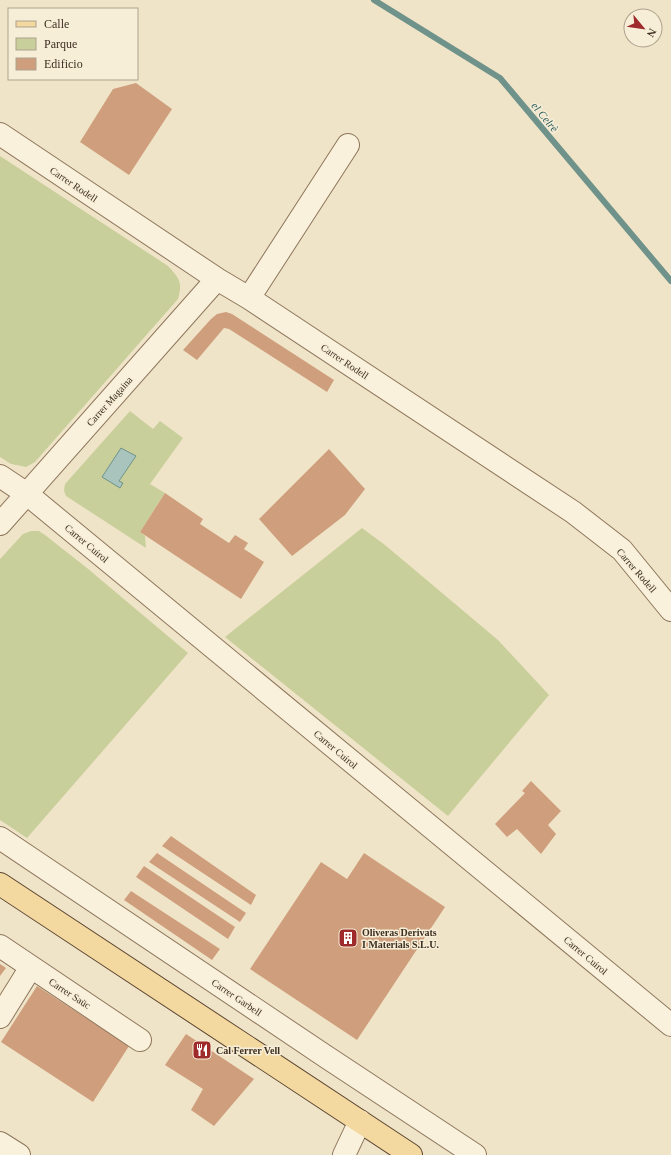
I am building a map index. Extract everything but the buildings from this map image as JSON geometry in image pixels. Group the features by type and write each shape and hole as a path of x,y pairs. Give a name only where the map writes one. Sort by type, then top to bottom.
{"main road":[{"path":"0,884 411,1155"}],"street":[{"name":"Carrer Rodell","path":"0,134 217,279 249,298 573,512 622,550 671,610"},
{"path":"249,298 348,145"},
{"name":"Carrer Magaina","path":"0,524 217,279"},
{"name":"Carrer Cuirol","path":"0,476 27,494 671,1025"},
{"name":"Carrer Garbell","path":"0,838 475,1155"},
{"name":"Carrer Saüc","path":"0,946 140,1040"},
{"path":"0,1017 31,968"},
{"path":"344,1155 360,1121"},
{"path":"0,1143 19,1155"}],"green space":[{"path":"0,156 168,266 177,277 180,284 178,299 35,462 26,467 11,464 0,457"},
{"path":"130,411 153,429 160,421 183,438 150,484 165,493 140,532 145,536 146,548 66,496 64,491 65,484"},
{"path":"362,528 385,545 498,640 549,695 448,816 225,637"},
{"path":"31,531 39,531 45,535 87,568 188,653 27,838 0,820 0,559 23,534"}],"water":[{"path":"121,448 136,456 119,481 123,483 120,488 102,477"}],"waterway":[{"name":"el Celrè","path":"374,0 500,78 671,281"}],"place":[{"name":"Oliveras Derivats I Materials S.L.U.","path":"348,938"},
{"name":"Cal Ferrer Vell","path":"202,1050"}]}
